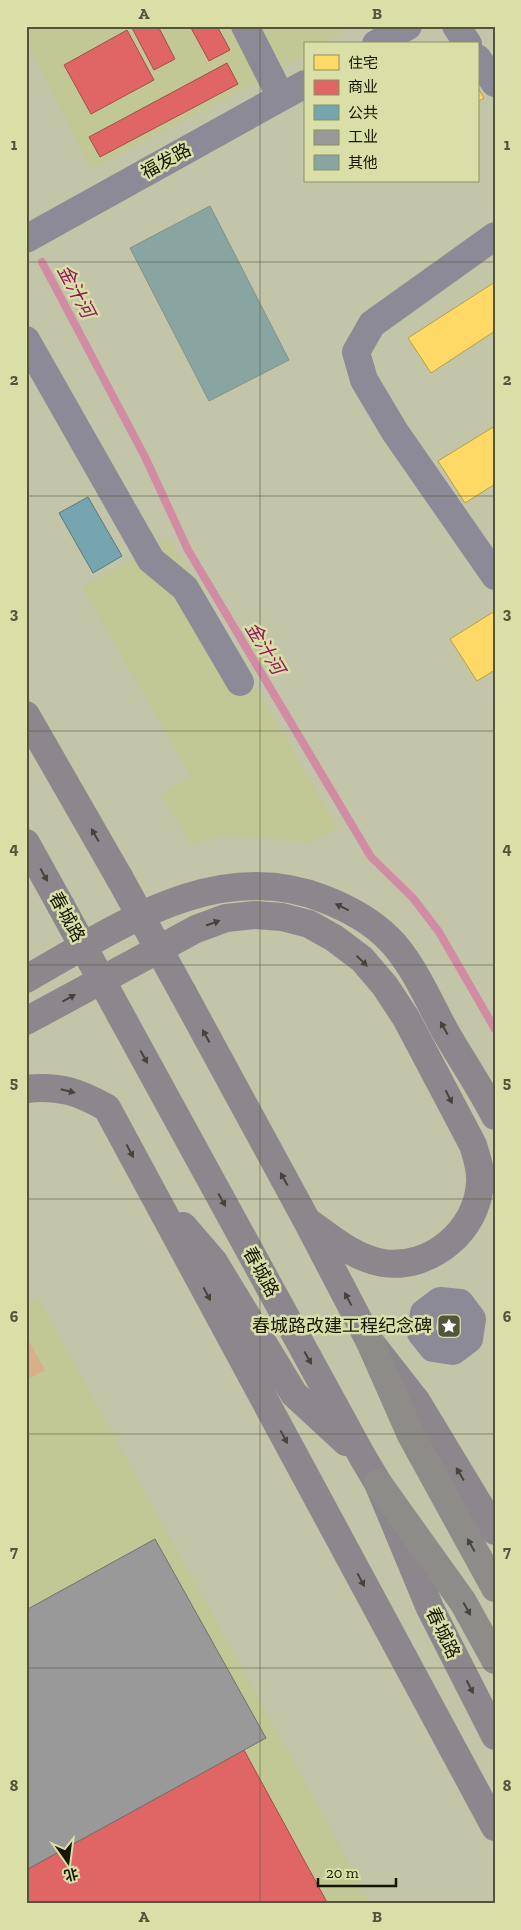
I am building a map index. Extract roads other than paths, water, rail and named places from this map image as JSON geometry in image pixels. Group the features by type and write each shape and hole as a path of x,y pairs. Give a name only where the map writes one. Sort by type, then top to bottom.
{"highway":[{"path":"370,1342 411,1435 495,1588"},
{"path":"378,1483 463,1602 495,1660"}],"main road":[{"path":"26,715 183,993 307,1221 370,1342 417,1402 495,1531"},
{"name":"春城路","path":"26,843 378,1483 430,1608 495,1736"},
{"path":"26,979 116,929 167,904 193,895 226,887 256,885 284,887 316,896 342,906 367,920 389,938 407,962 495,1116"},
{"path":"26,1021 196,928 226,918 255,915 282,917 309,924 334,938 362,959 406,1018 474,1145 480,1165 480,1183 478,1200 462,1231 450,1244 419,1260 385,1263 368,1259 352,1253 307,1221"},
{"path":"26,1089 44,1087 64,1089 83,1095 107,1108 495,1827"},
{"path":"149,1188 214,1262 294,1394 362,1456"}],"street":[{"path":"245,26 281,97"},
{"path":"380,42 408,26"},
{"path":"456,26 467,42"},
{"path":"478,59 495,83"},
{"name":"福发路","path":"26,238 304,85"},
{"path":"495,236 372,324 356,352 364,380 395,432 495,576"},
{"path":"26,340 151,560 185,588 240,682"}],"waterway":[{"name":"金汁河","path":"42,262 145,457 188,550 371,857 413,898 439,932 495,1029"}],"place":[{"name":"春城路改建工程纪念碑","path":"449,1326"}]}
